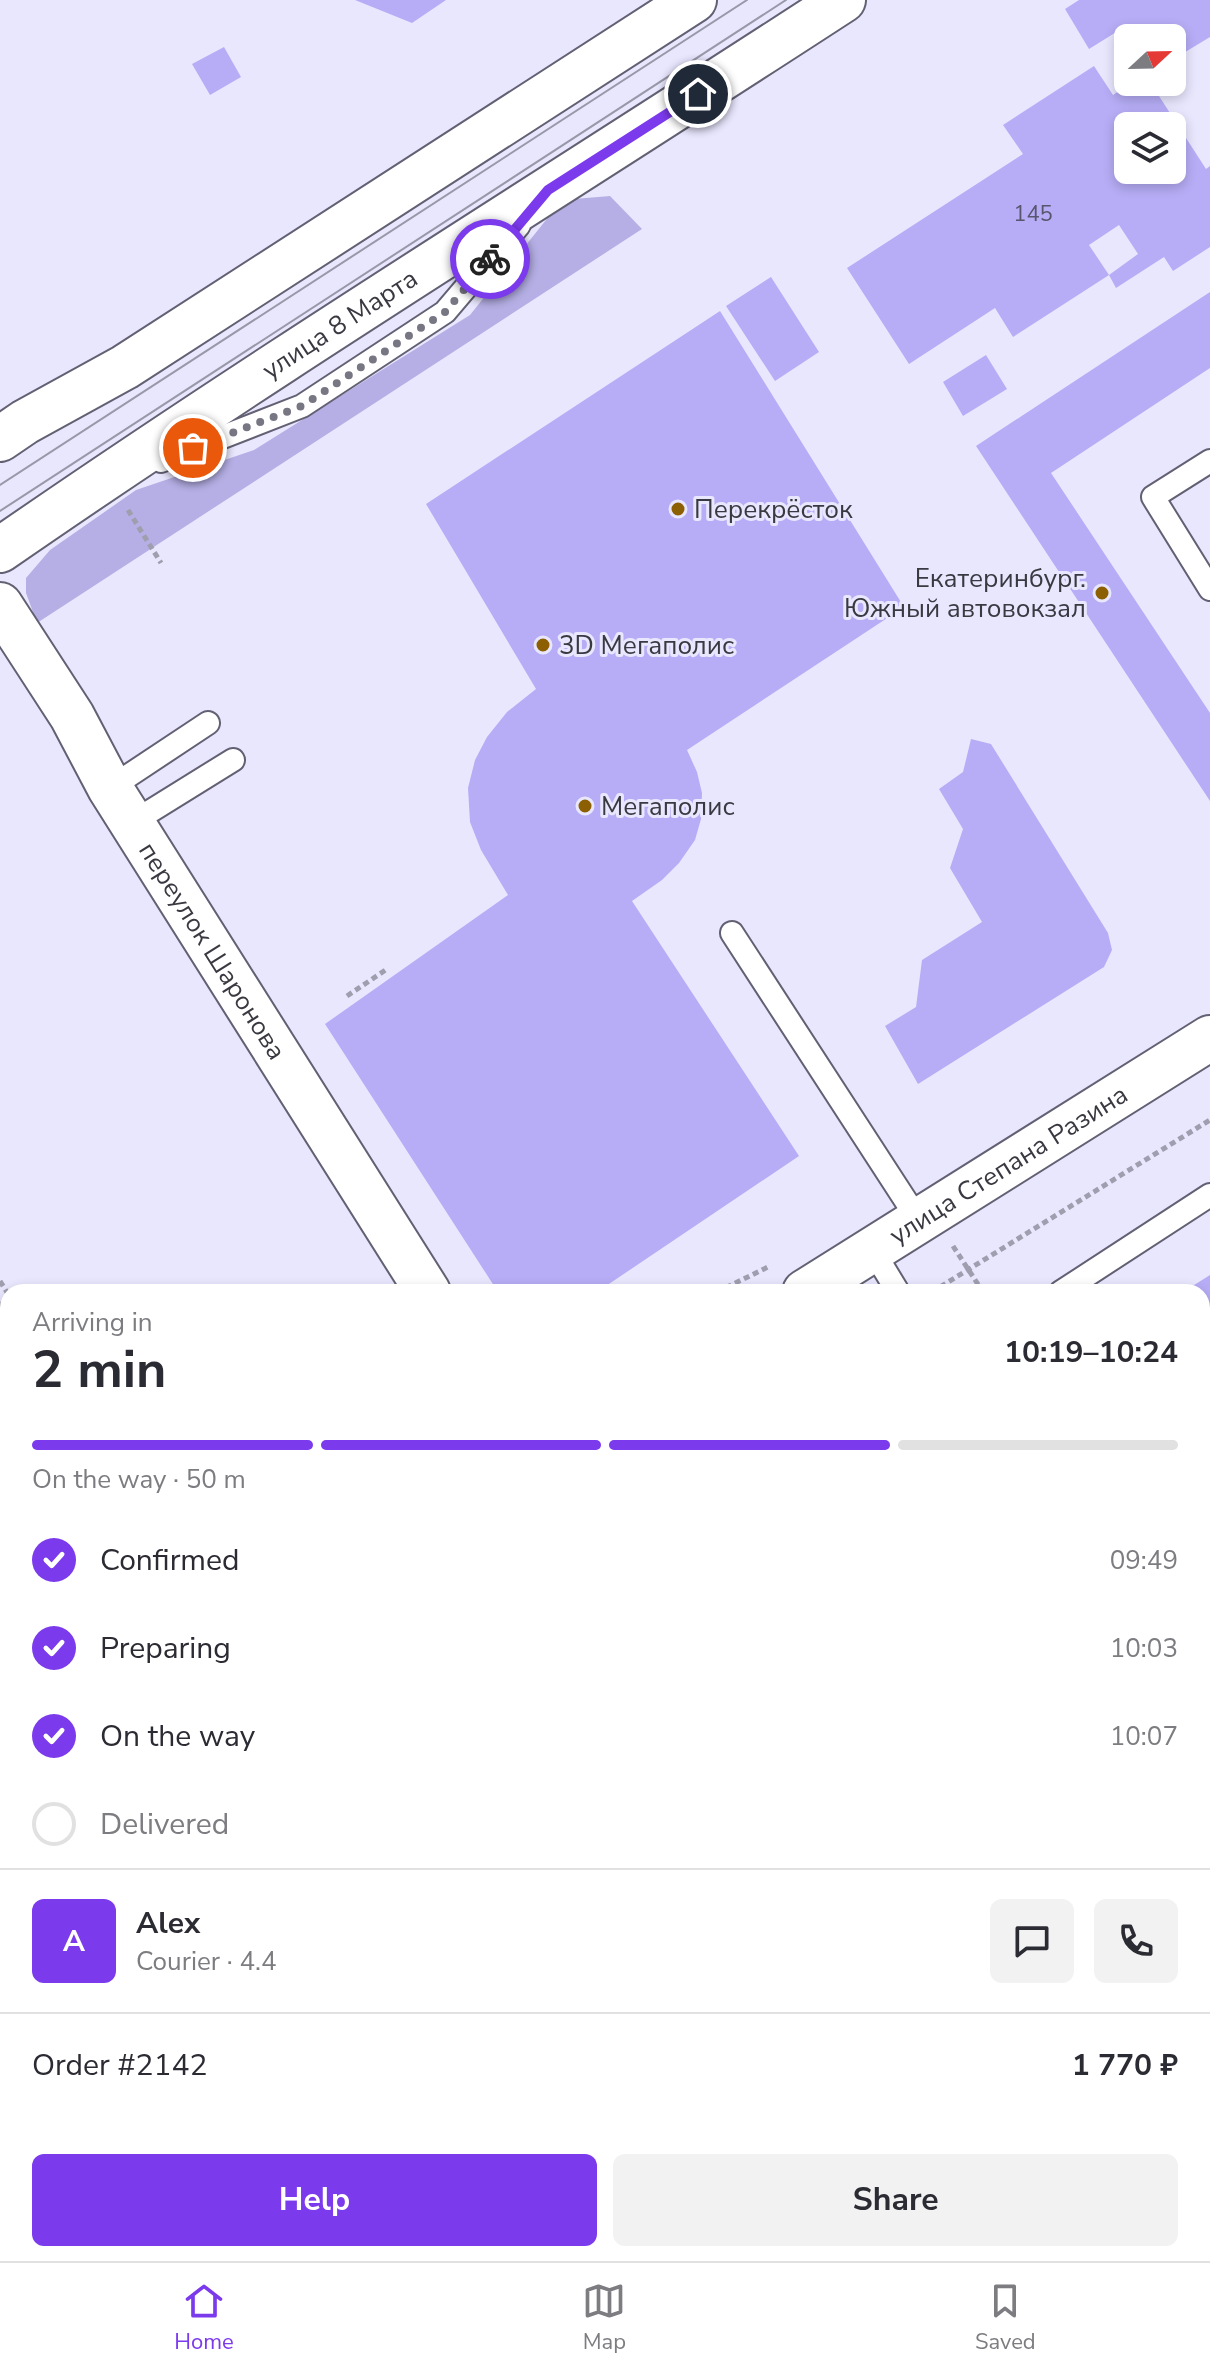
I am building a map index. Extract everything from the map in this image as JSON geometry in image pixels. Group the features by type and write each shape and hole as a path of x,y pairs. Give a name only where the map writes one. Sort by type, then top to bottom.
{"main road":[{"path":"0,439 125,367 632,25 694,0"},
{"name":"улица 8 Марта","path":"0,550 89,489 843,0"},
{"name":"переулок Шаронова","path":"0,605 72,716 122,805 423,1284"},
{"name":"улица Степана Разина","path":"817,1284 872,1249 932,1228 1210,1038"}],"lane":[{"path":"1210,461 1153,497 1210,589"},
{"path":"122,805 208,723"},
{"path":"122,805 233,760"},
{"path":"732,933 932,1228"},
{"path":"1073,1284 1210,1195"},
{"path":"872,1249 893,1284"}],"path":[{"path":"347,996 387,969"},
{"path":"945,1284 1210,1120"},
{"path":"932,1228 969,1269 978,1284"}],"shaded area":[{"path":"610,196 642,229 37,623 26,593 26,578 50,550 136,490 254,450 470,315 562,200"}],"building":[{"path":"355,0 446,0 412,23"},
{"path":"1079,0 1210,0 1210,37 1186,52 1186,24 1114,24 1114,33 1089,49 1065,9"},
{"path":"224,47 241,77 210,95 192,64"},
{"path":"1094,66 1114,96 1159,96 1169,112 1114,112 1114,184 1186,184 1186,138 1206,169 1210,166 1210,247 1173,271 1164,257 1116,288 1109,275 1013,337 995,308 909,364 847,268 1023,154 1003,125","holes":["1119,225 1138,254 1109,275 1089,245"]},
{"path":"771,277 819,352 775,381 726,306"},
{"name":"Екатеринбург. Южный автовокзал","path":"1210,292 1210,368 1051,473 1210,713 1210,801 976,446"},
{"name":"Мегаполис","path":"720,311 904,607 687,750 702,793 701,819 695,840 662,880 632,901 799,1156 609,1284 493,1284 325,1024 508,895 481,850 470,822 468,788 475,760 487,737 507,712 536,689 426,504"},
{"path":"986,355 1007,389 963,416 943,382"},
{"path":"971,739 991,744 1108,933 1112,950 1104,967 918,1084 885,1026 916,1007 922,960 982,922 950,868 963,829 939,789 963,772"},
{"path":"1210,1275 1210,1284 1196,1284"}],"tram line":[{"path":"0,485 747,0"},
{"path":"0,511 786,0"}],"way so far":[{"path":"193,448 302,406 445,312 490,259"}],"place":[{"name":"Перекрёсток","path":"678,509"},
{"name":"Екатеринбург. Южный автовокзал","path":"1102,593"},
{"name":"3D Мегаполис","path":"543,645"},
{"name":"Мегаполис","path":"585,806"}],"route":[{"path":"490,259 548,190 698,94"}]}
